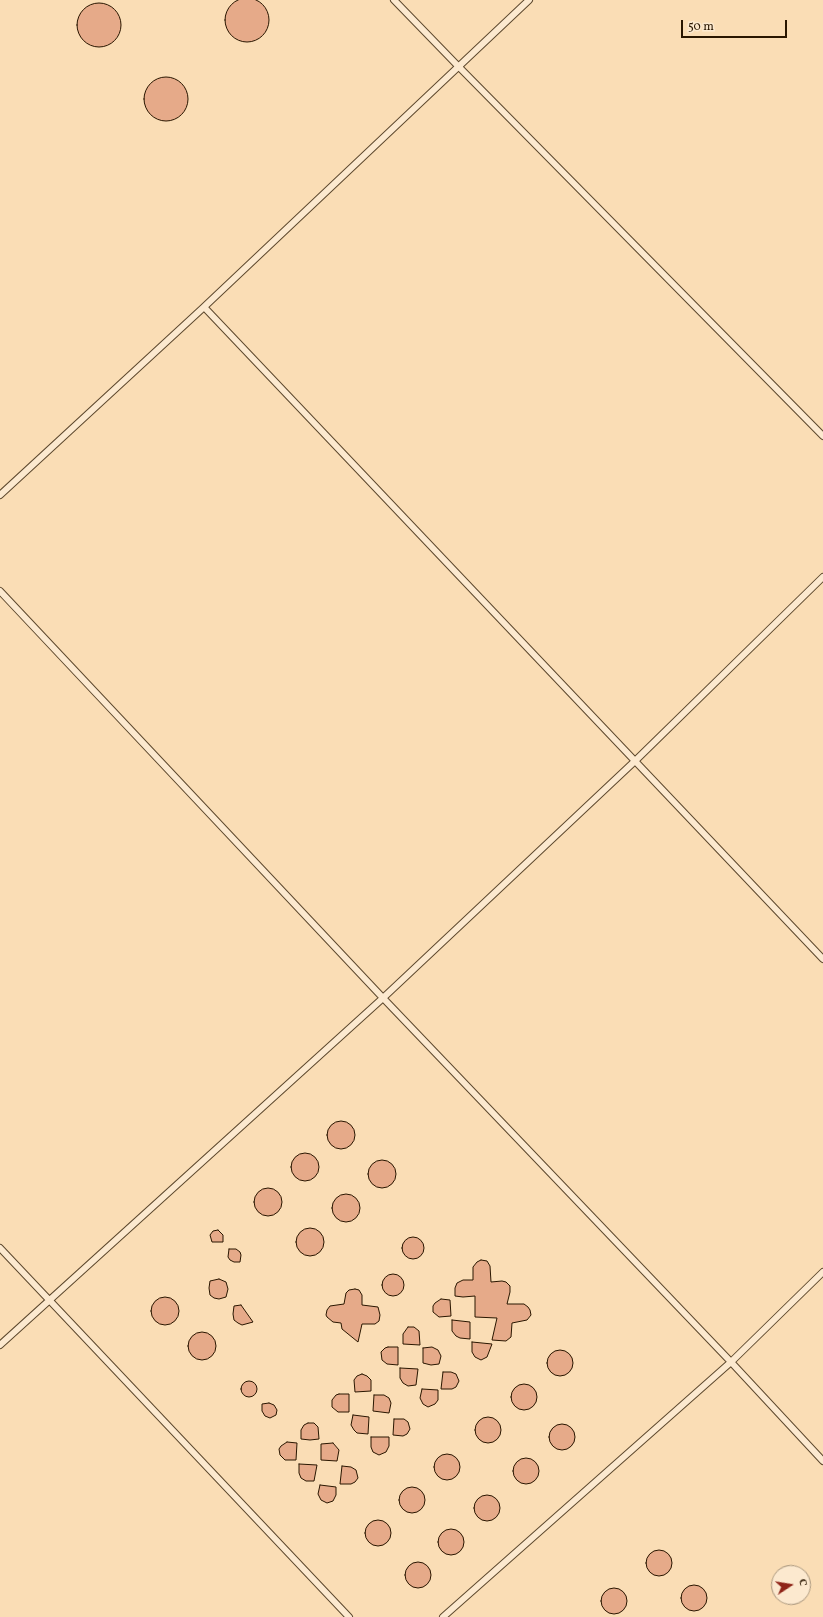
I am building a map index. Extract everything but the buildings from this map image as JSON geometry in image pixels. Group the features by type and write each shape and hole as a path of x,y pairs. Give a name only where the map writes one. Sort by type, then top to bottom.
{"lane":[{"path":"394,0 823,436"},
{"path":"0,495 204,307 529,0"},
{"path":"204,307 823,959"},
{"path":"0,1346 383,998 635,761 823,577"},
{"path":"0,591 383,998 731,1362 823,1461"},
{"path":"0,1248 349,1617"},
{"path":"443,1617 731,1362 823,1272"}]}
